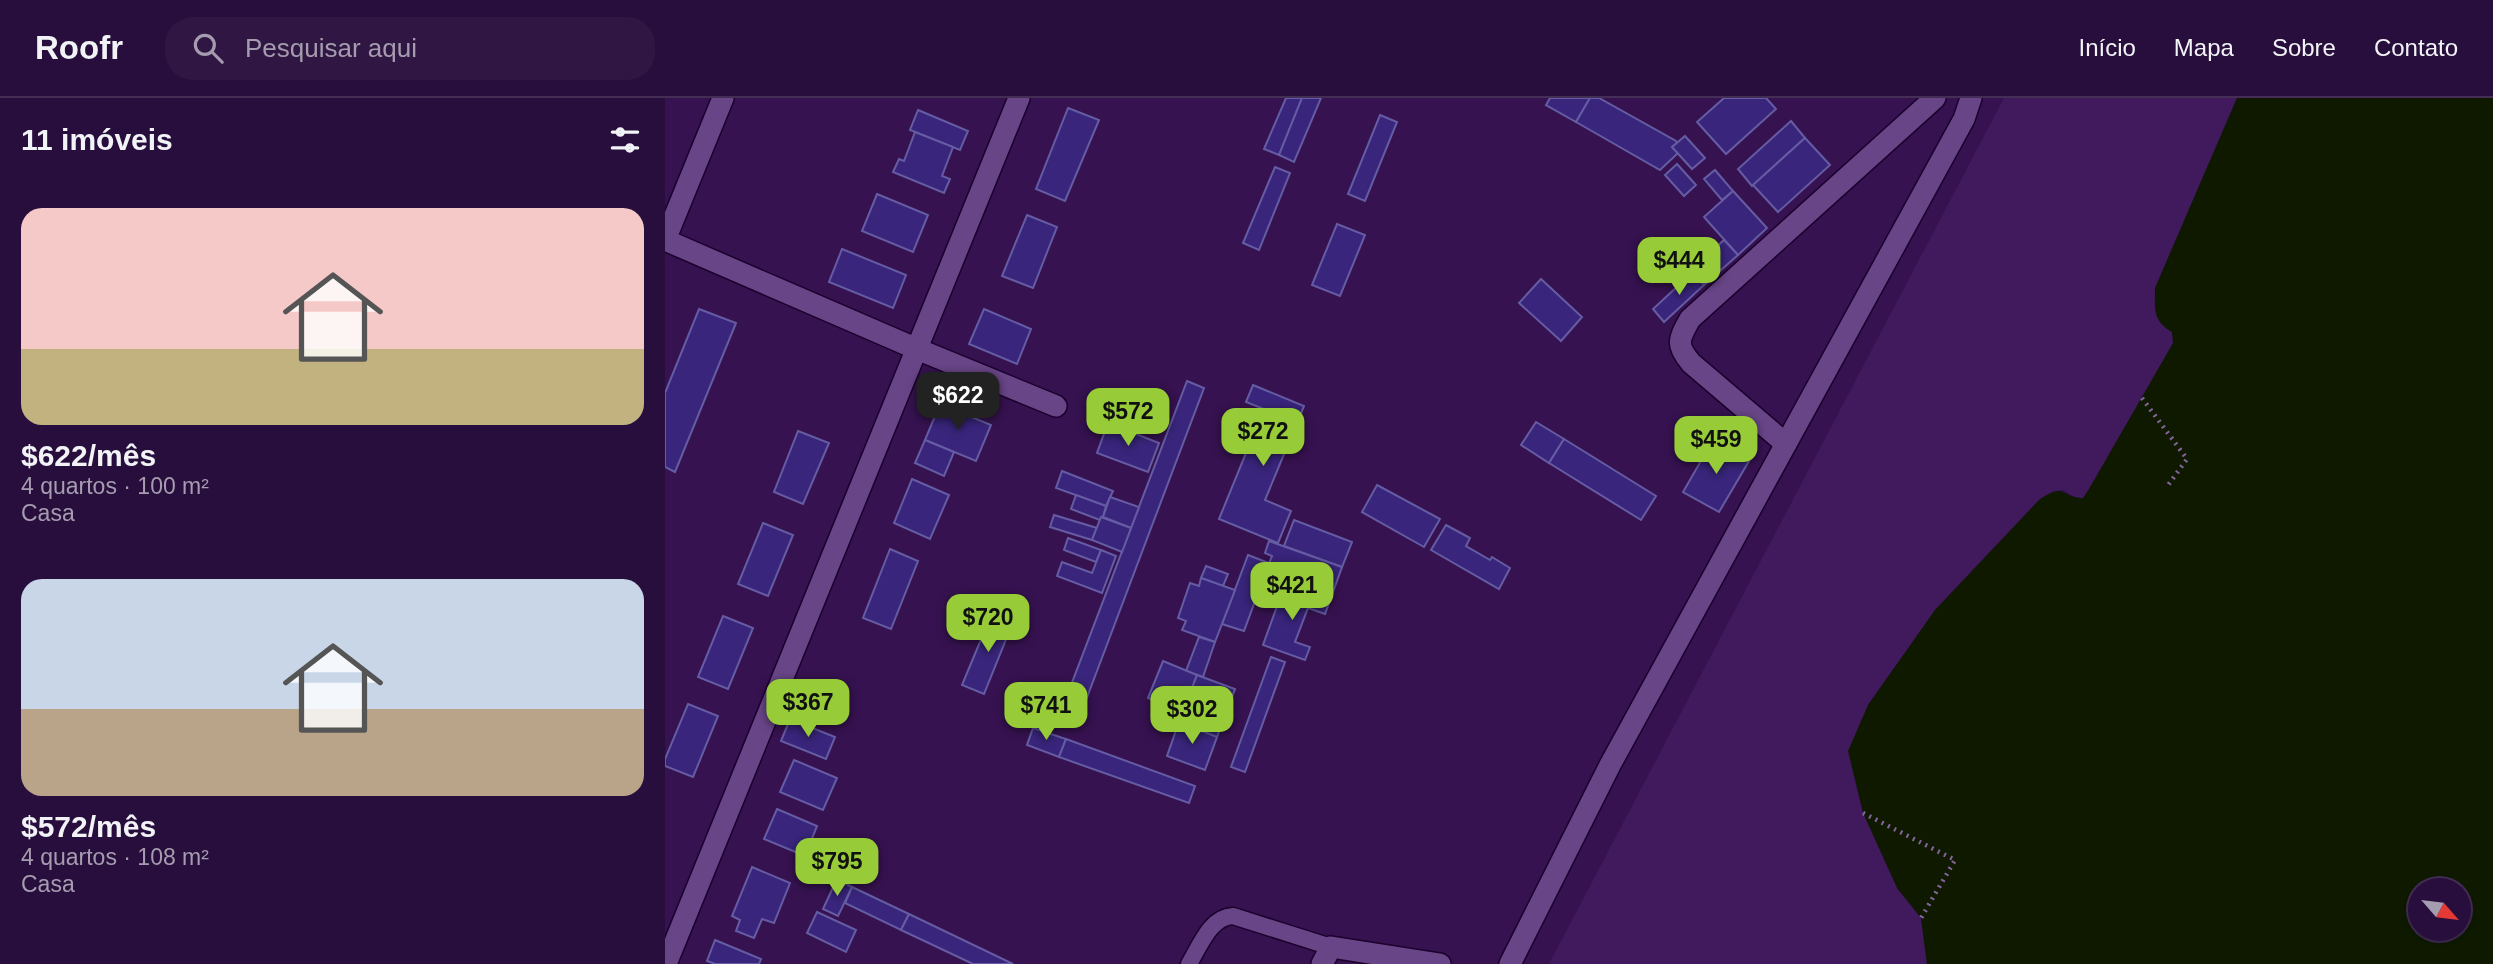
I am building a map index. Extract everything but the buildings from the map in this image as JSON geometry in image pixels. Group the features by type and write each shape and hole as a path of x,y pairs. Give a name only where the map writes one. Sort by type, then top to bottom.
{"street":[{"path":"723,98 665,240 1056,406"},
{"path":"666,964 1019,98"},
{"path":"1786,444 1691,363 1680,350 1680,338 1690,319 1935,98"},
{"path":"1510,964 1610,765 1964,119 1971,98"},
{"path":"1326,956 1440,964"}],"lane":[{"path":"1189,964 1214,922 1224,916 1233,916 1326,956"}],"path":[{"path":"2142,398 2187,459 2166,488"},
{"path":"1863,813 1955,860 1921,918"}],"shaded area":[{"path":"2004,98 2237,98 2155,288 2174,343 2089,489 2083,498 2075,498 2064,490 2053,491 2040,499 1935,610 1868,705 1897,888 1921,918 1927,964 1549,964"},
{"path":"2237,98 2493,98 2493,964 1927,964 1921,918 1897,888 1863,813 1848,751 1868,705 1935,610 2040,499 2059,491 2083,498 2173,343 2172,332 2158,319 2155,288"}]}
